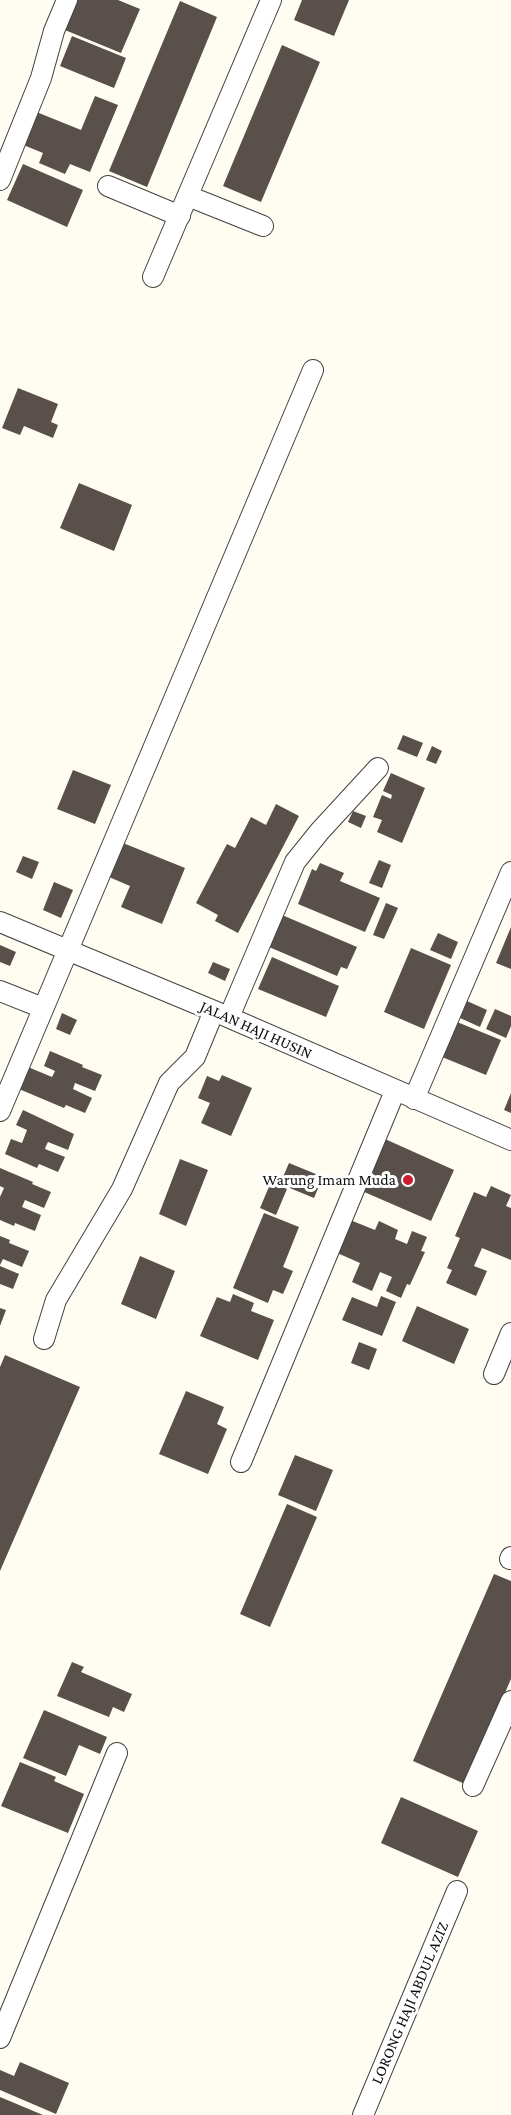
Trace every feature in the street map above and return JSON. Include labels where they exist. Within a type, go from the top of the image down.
[{"type":"street","points":[[0,180],[41,78],[54,31],[67,0]]},
{"type":"street","points":[[153,277],[271,0]]},
{"type":"street","points":[[108,186],[180,216]]},
{"type":"street","points":[[188,196],[263,226]]},
{"type":"street","points":[[0,1111],[313,370]]},
{"type":"street","points":[[44,1340],[56,1300],[122,1190],[169,1083],[195,1057],[221,1014],[295,862],[378,768]]},
{"type":"street","points":[[414,1099],[511,872]]},
{"type":"street","name":"JALAN HAJI HUSIN","points":[[0,922],[221,1014],[511,1140]]},
{"type":"street","points":[[0,991],[43,1008]]},
{"type":"street","points":[[241,1462],[395,1091]]},
{"type":"street","points":[[494,1374],[511,1333]]},
{"type":"street","points":[[473,1786],[511,1701]]},
{"type":"street","points":[[0,2038],[117,1754]]},
{"type":"street","name":"LORONG HAJI ABDUL AZIZ","points":[[363,2115],[457,1891]]},
{"type":"building","points":[[71,0],[118,0],[140,9],[121,53],[60,28]]},
{"type":"building","points":[[302,0],[349,0],[334,36],[294,20]]},
{"type":"building","points":[[180,1],[217,17],[147,187],[109,171]]},
{"type":"building","points":[[72,36],[126,58],[114,88],[60,66]]},
{"type":"building","points":[[282,45],[320,62],[261,202],[223,186]]},
{"type":"building","points":[[95,96],[118,105],[90,172],[70,164],[65,174],[39,163],[43,153],[21,144],[34,111],[81,130]]},
{"type":"building","points":[[23,164],[83,190],[67,227],[7,200]]},
{"type":"building","points":[[18,388],[58,404],[51,422],[58,425],[53,438],[24,426],[20,435],[2,428]]},
{"type":"building","points":[[79,483],[132,505],[114,551],[60,528]]},
{"type":"building","points":[[403,735],[423,743],[417,757],[397,749]]},
{"type":"building","points":[[432,746],[442,751],[436,764],[426,760]]},
{"type":"building","points":[[73,770],[111,785],[95,824],[57,809]]},
{"type":"building","points":[[391,773],[425,788],[402,843],[377,832],[382,820],[373,817],[382,795],[391,799],[392,795],[383,791]]},
{"type":"building","points":[[276,804],[299,816],[238,933],[215,921],[218,915],[196,903],[227,844],[235,848],[251,817],[266,825]]},
{"type":"building","points":[[353,811],[366,816],[361,828],[348,822]]},
{"type":"building","points":[[123,843],[185,868],[162,924],[121,907],[130,886],[109,877]]},
{"type":"building","points":[[23,856],[39,862],[32,879],[16,872]]},
{"type":"building","points":[[379,860],[391,865],[382,888],[369,883]]},
{"type":"building","points":[[320,863],[344,873],[340,881],[380,898],[365,932],[298,904],[312,869],[316,871]]},
{"type":"building","points":[[54,882],[73,890],[61,918],[43,910]]},
{"type":"building","points":[[386,903],[398,908],[384,939],[373,935]]},
{"type":"building","points":[[282,915],[357,947],[347,969],[341,967],[337,976],[269,947]]},
{"type":"building","points":[[511,927],[511,969],[496,963]]},
{"type":"building","points":[[438,933],[458,942],[451,959],[430,950]]},
{"type":"building","points":[[0,945],[16,952],[10,966],[0,962]]},
{"type":"building","points":[[411,948],[451,965],[424,1029],[384,1012]]},
{"type":"building","points":[[272,957],[339,986],[326,1017],[258,989]]},
{"type":"building","points":[[213,962],[230,969],[225,981],[208,973]]},
{"type":"building","points":[[467,1001],[487,1010],[480,1027],[460,1018]]},
{"type":"building","points":[[495,1009],[511,1016],[511,1026],[506,1038],[486,1029]]},
{"type":"building","points":[[62,1013],[77,1020],[70,1035],[56,1029]]},
{"type":"building","points":[[457,1022],[501,1040],[486,1075],[442,1057]]},
{"type":"building","points":[[50,1051],[102,1075],[95,1091],[75,1083],[73,1089],[92,1098],[85,1113],[66,1105],[64,1108],[19,1089],[28,1067],[52,1077],[55,1071],[44,1066]]},
{"type":"building","points":[[222,1075],[252,1088],[231,1136],[201,1123],[210,1103],[198,1098],[207,1076],[219,1081]]},
{"type":"building","points":[[511,1093],[511,1113],[504,1110]]},
{"type":"building","points":[[23,1110],[74,1134],[68,1150],[48,1142],[46,1146],[45,1149],[65,1157],[58,1172],[39,1164],[37,1168],[5,1154],[11,1139],[22,1143],[27,1130],[16,1125]]},
{"type":"building","name":"Warung Imam Muda","points":[[385,1139],[454,1170],[431,1221],[362,1191]]},
{"type":"building","points":[[180,1159],[208,1170],[186,1226],[159,1214]]},
{"type":"building","points":[[289,1163],[323,1177],[314,1198],[280,1184]]},
{"type":"building","points":[[0,1168],[51,1192],[44,1208],[25,1200],[22,1207],[41,1215],[35,1231],[0,1220],[0,1197],[4,1188],[0,1186]]},
{"type":"building","points":[[271,1182],[287,1189],[276,1215],[260,1208]]},
{"type":"building","points":[[491,1186],[511,1195],[506,1206],[511,1208],[511,1260],[482,1248],[474,1266],[487,1271],[476,1296],[446,1283],[452,1270],[447,1268],[460,1238],[455,1236],[474,1192],[486,1197]]},
{"type":"building","points":[[264,1213],[299,1227],[283,1267],[293,1271],[283,1294],[273,1290],[268,1303],[233,1288]]},
{"type":"building","points":[[350,1220],[375,1230],[379,1221],[398,1230],[395,1239],[407,1244],[412,1231],[427,1237],[421,1251],[425,1252],[410,1285],[407,1284],[401,1298],[386,1291],[392,1277],[380,1272],[372,1291],[352,1282],[360,1263],[335,1252]]},
{"type":"building","points":[[0,1236],[10,1240],[9,1243],[29,1251],[22,1267],[3,1259],[0,1265]]},
{"type":"building","points":[[140,1256],[175,1271],[156,1319],[121,1304]]},
{"type":"building","points":[[0,1266],[19,1274],[13,1289],[0,1284]]},
{"type":"building","points":[[233,1294],[254,1303],[251,1311],[274,1320],[258,1360],[200,1336],[217,1297],[230,1302]]},
{"type":"building","points":[[381,1296],[396,1302],[382,1336],[342,1320],[352,1297],[377,1307]]},
{"type":"building","points":[[417,1306],[469,1329],[454,1364],[402,1341]]},
{"type":"building","points":[[0,1308],[6,1310],[0,1326]]},
{"type":"building","points":[[359,1342],[377,1349],[369,1370],[351,1363]]},
{"type":"building","points":[[5,1355],[80,1387],[0,1571],[0,1367]]},
{"type":"building","points":[[186,1391],[224,1407],[217,1424],[227,1429],[208,1474],[159,1454]]},
{"type":"building","points":[[295,1455],[333,1470],[316,1511],[278,1495]]},
{"type":"building","points":[[287,1504],[317,1517],[270,1627],[240,1614]]},
{"type":"building","points":[[494,1574],[511,1581],[511,1679],[465,1784],[413,1761]]},
{"type":"building","points":[[72,1662],[84,1667],[81,1672],[132,1694],[124,1712],[113,1707],[109,1717],[57,1696]]},
{"type":"building","points":[[44,1710],[107,1737],[100,1754],[79,1745],[66,1776],[23,1758]]},
{"type":"building","points":[[20,1762],[56,1777],[54,1781],[84,1794],[68,1833],[1,1806]]},
{"type":"building","points":[[401,1797],[478,1831],[458,1877],[381,1843]]},
{"type":"building","points":[[20,2062],[69,2083],[56,2114],[0,2090],[0,2070],[14,2076]]},
{"type":"building","points":[[0,2097],[43,2115],[0,2115]]},
{"type":"place","name":"Warung Imam Muda","points":[[408,1180]]}]
